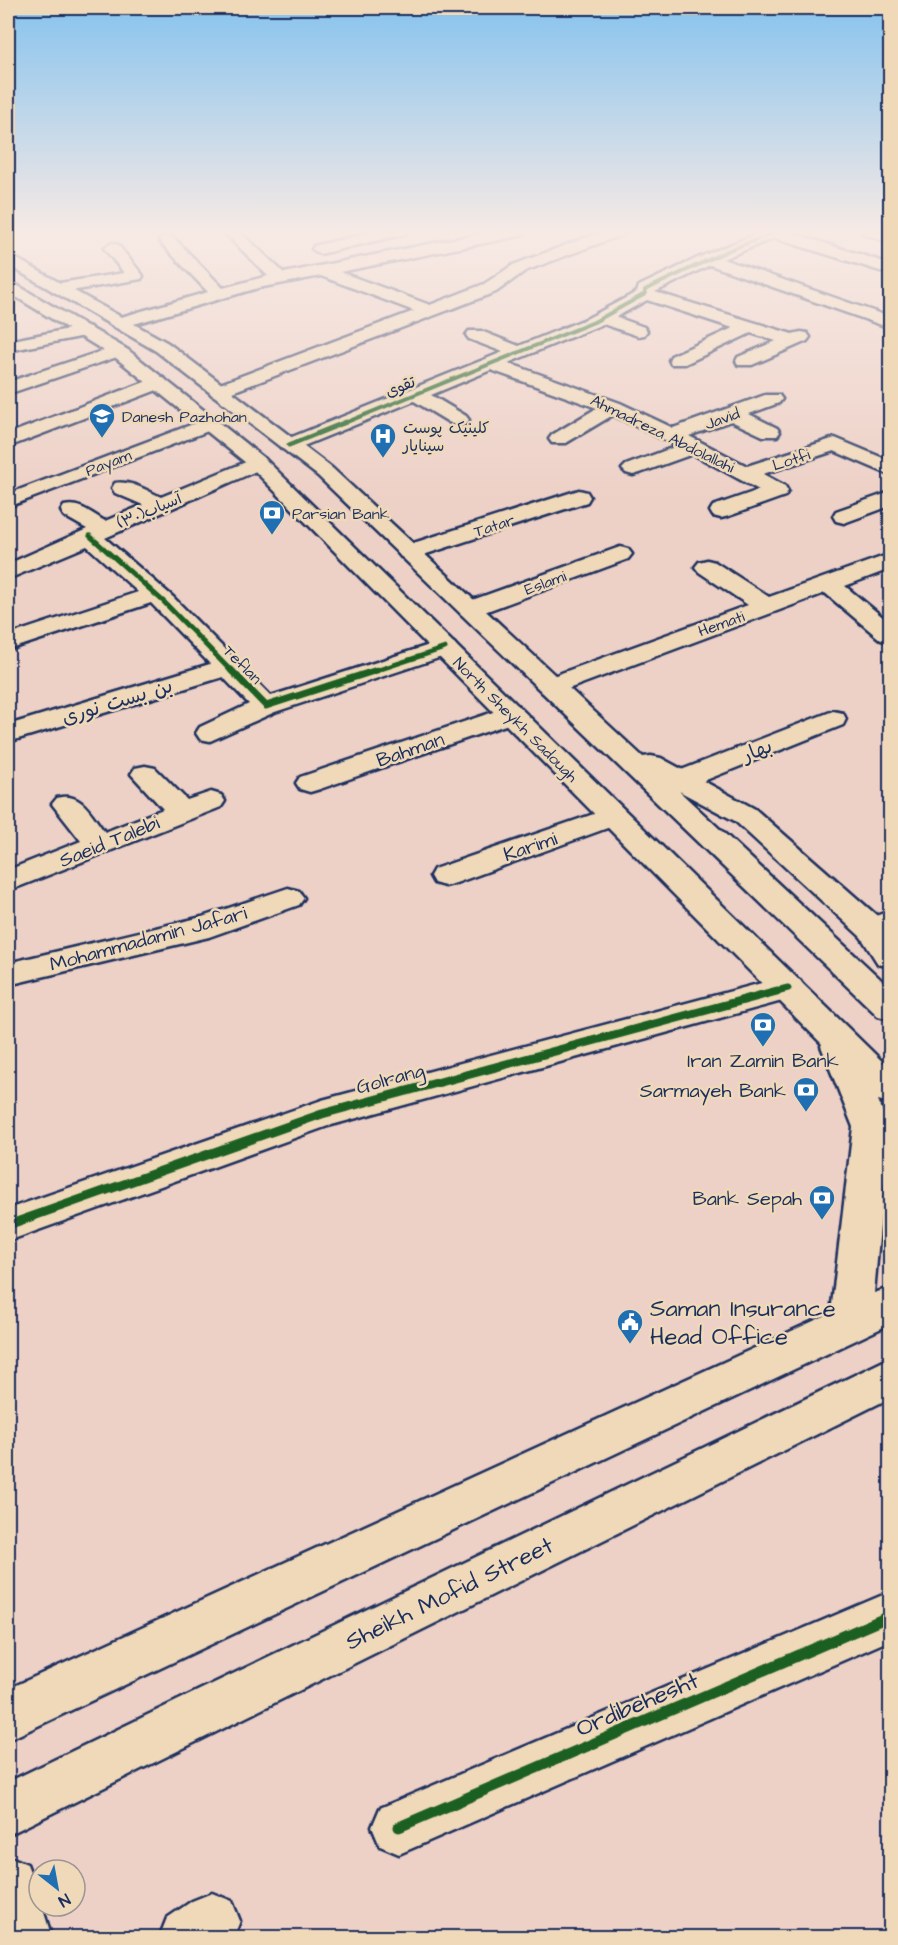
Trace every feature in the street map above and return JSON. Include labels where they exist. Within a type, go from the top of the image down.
[{"type":"street","name":"North Sheykh Sadough","points":[[78,322],[84,331],[117,351],[258,464],[891,1090]]},
{"type":"street","name":"North Sheykh Sadough","points":[[117,322],[162,347],[325,472],[891,1007]]},
{"type":"street","points":[[120,323],[124,322]]},
{"type":"street","points":[[219,391],[402,322]]},
{"type":"street","name":"تقوی","points":[[289,445],[592,322]]},
{"type":"street","points":[[616,322],[638,331]]},
{"type":"street","points":[[733,322],[791,340]]},
{"type":"street","points":[[678,360],[749,327]]},
{"type":"street","points":[[8,346],[84,331]]},
{"type":"street","points":[[745,361],[811,333]]},
{"type":"street","points":[[476,335],[519,352]]},
{"type":"street","points":[[8,388],[117,351]]},
{"type":"street","name":"Ahmadreza Abdolallahi","points":[[491,364],[531,375],[613,406],[777,491],[721,511]]},
{"type":"street","points":[[8,441],[158,383]]},
{"type":"street","points":[[416,394],[459,420]]},
{"type":"street","name":"Javid","points":[[671,436],[772,399]]},
{"type":"street","points":[[559,439],[613,406]]},
{"type":"street","points":[[697,410],[725,416],[770,432]]},
{"type":"street","name":"Payam","points":[[8,501],[209,424]]},
{"type":"street","name":"Lotfi","points":[[746,473],[835,444],[889,466]]},
{"type":"street","points":[[633,469],[694,447]]},
{"type":"street","name":"آسیاب(۳۰)","points":[[14,563],[97,533],[258,464]]},
{"type":"street","points":[[123,488],[161,505]]},
{"type":"street","name":"Tatar","points":[[409,552],[579,497]]},
{"type":"street","points":[[844,516],[891,500]]},
{"type":"street","name":"Teflan","points":[[72,511],[97,533],[266,706],[448,651],[481,654],[495,647],[501,639]]},
{"type":"street","name":"Eslami","points":[[470,609],[620,554]]},
{"type":"street","name":"Hemati","points":[[551,686],[891,561]]},
{"type":"street","points":[[707,567],[765,606]]},
{"type":"street","points":[[829,584],[891,635]]},
{"type":"street","points":[[8,643],[155,594]]},
{"type":"street","name":"بن بست نوری","points":[[8,734],[227,667]]},
{"type":"street","points":[[210,733],[266,706]]},
{"type":"street","name":"Bahman","points":[[310,783],[511,714]]},
{"type":"street","name":"بهار","points":[[681,780],[832,719]]},
{"type":"street","points":[[611,742],[746,815],[881,926],[891,956]]},
{"type":"street","points":[[145,774],[182,812]]},
{"type":"street","name":"Saeid Talebi","points":[[8,881],[211,801]]},
{"type":"street","points":[[67,804],[100,844]]},
{"type":"street","name":"Karimi","points":[[445,876],[614,816]]},
{"type":"street","name":"Mohammadamin Jafari","points":[[8,974],[208,926],[288,898]]},
{"type":"street","name":"Golrang","points":[[8,1225],[322,1114],[788,988]]},
{"type":"street","points":[[833,1033],[871,1127],[850,1324]]},
{"type":"street","points":[[8,1715],[891,1305]]},
{"type":"street","name":"Sheikh Mofid Street","points":[[8,1809],[891,1377]]},
{"type":"street","name":"Ordibehesht","points":[[399,1827],[891,1616]]},
{"type":"street","points":[[8,1883],[24,1938]]},
{"type":"cycle path","points":[[289,445],[594,322]]},
{"type":"cycle path","points":[[90,536],[164,602],[266,706],[445,648]]},
{"type":"cycle path","points":[[8,1225],[322,1114],[788,988]]},
{"type":"cycle path","points":[[399,1827],[890,1616]]},
{"type":"place","name":"Danesh Pazhohan","points":[[102,439]]},
{"type":"place","name":"کلینیک پوست سینایار","points":[[383,459]]},
{"type":"place","name":"Parsian Bank","points":[[272,536]]},
{"type":"place","name":"Iran Zamin Bank","points":[[763,1048]]},
{"type":"place","name":"Sarmayeh Bank","points":[[806,1113]]},
{"type":"place","name":"Bank Sepah","points":[[822,1221]]},
{"type":"place","name":"Saman Insurance Head Office","points":[[630,1345]]}]
